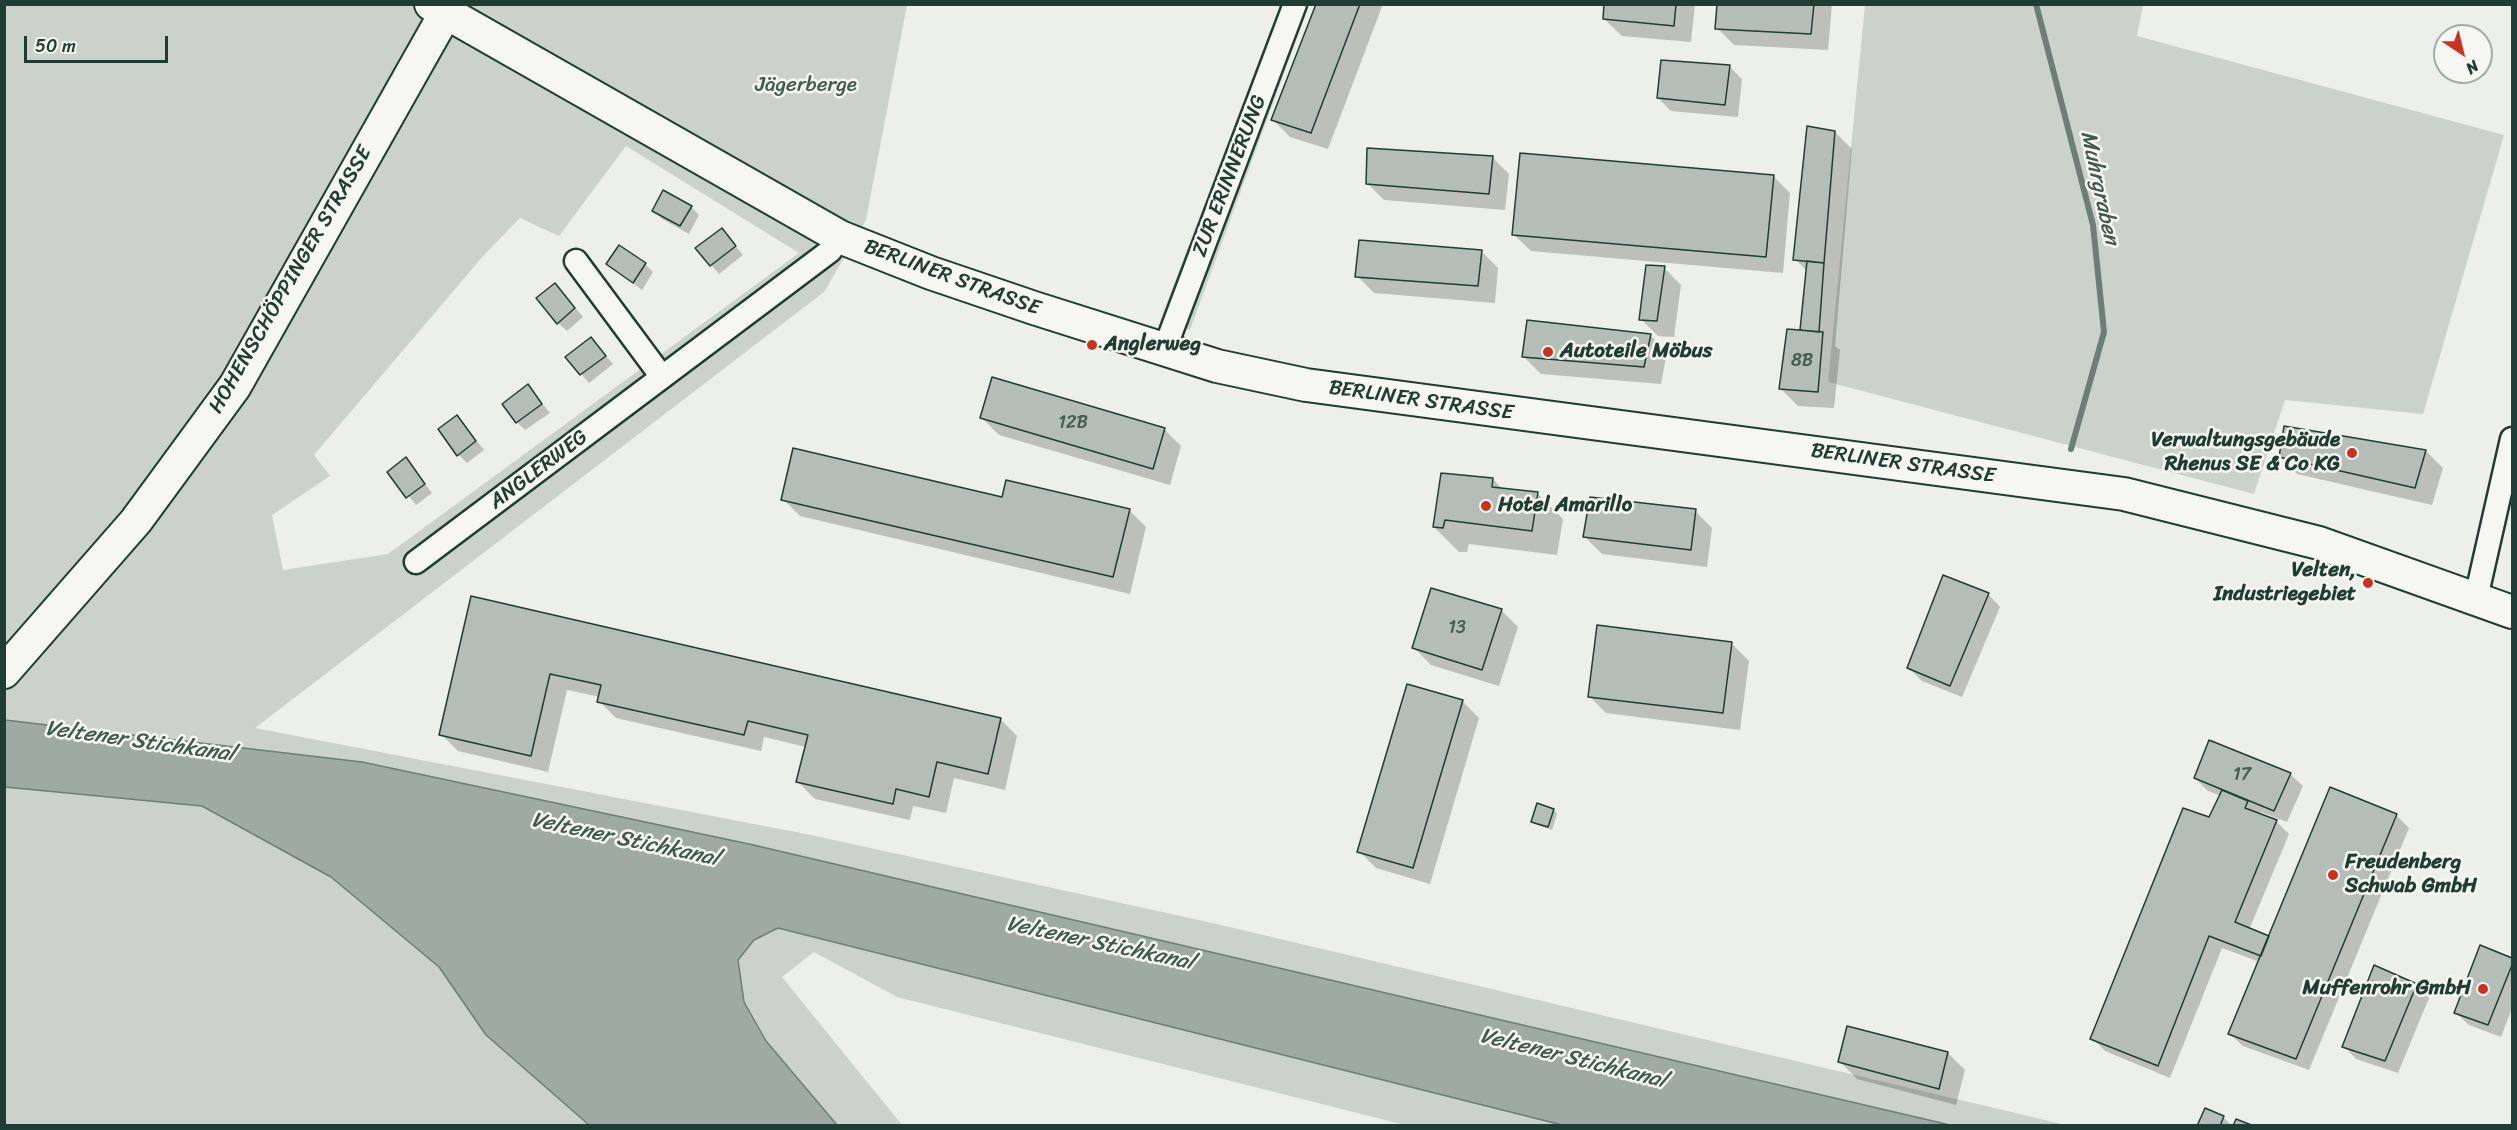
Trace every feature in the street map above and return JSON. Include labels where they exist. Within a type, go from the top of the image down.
[{"type":"main road","name":"BERLINER STRASSE","points":[[438,9],[840,237],[931,273],[1217,366],[1306,385],[2124,494],[2319,543],[2512,612]]},
{"type":"main road","name":"HOHENSCHÖPPINGER STRASSE","points":[[7,670],[136,521],[235,386],[438,9]]},
{"type":"street","name":"ZUR ERINNERUNG","points":[[1165,348],[1295,4]]},
{"type":"street","name":"ANGLERWEG","points":[[416,562],[830,251],[840,237]]},
{"type":"street","points":[[576,261],[662,377]]},
{"type":"street","points":[[2476,598],[2512,439]]},
{"type":"green space","name":"Jägerberge","points":[[5,5],[907,5],[866,220],[824,292],[255,728],[811,835],[1217,924],[2066,1125],[1950,1125],[749,844],[362,762],[5,720]],"holes":[[[626,146],[799,253],[388,554],[283,570],[272,515],[330,476],[314,455],[484,255],[520,218],[559,236]]]},
{"type":"green space","points":[[1280,5],[1309,5],[1190,330],[1160,321]]},
{"type":"green space","points":[[1865,5],[2143,5],[2137,36],[2504,135],[2423,414],[2285,400],[2254,494],[1828,382]]},
{"type":"green space","points":[[4,787],[202,806],[331,877],[439,967],[486,1035],[589,1125],[5,1125]]},
{"type":"green space","points":[[777,928],[1562,1125],[1405,1125],[897,997],[814,952],[782,977],[902,1125],[837,1125],[766,1041],[744,1002],[738,960],[754,940]]},
{"type":"water","name":"Veltener Stichkanal","points":[[5,720],[362,762],[749,844],[1950,1125],[1562,1125],[778,928],[754,940],[738,960],[744,1002],[766,1041],[837,1125],[589,1125],[486,1035],[439,967],[331,877],[202,806],[5,787]]},
{"type":"building","points":[[1316,4],[1360,4],[1311,133],[1271,120]]},
{"type":"building","points":[[1604,4],[1676,4],[1674,26],[1603,19]]},
{"type":"building","points":[[1717,4],[1814,4],[1811,34],[1715,29]]},
{"type":"building","points":[[1661,60],[1730,65],[1725,105],[1657,98]]},
{"type":"building","points":[[1807,126],[1835,131],[1824,263],[1793,260]]},
{"type":"building","points":[[1367,148],[1493,156],[1489,194],[1366,184]]},
{"type":"building","points":[[1520,153],[1774,175],[1766,257],[1512,235]]},
{"type":"building","points":[[663,190],[692,206],[680,226],[652,211]]},
{"type":"building","points":[[722,228],[736,246],[710,266],[695,248]]},
{"type":"building","points":[[1359,240],[1482,250],[1478,286],[1355,277]]},
{"type":"building","points":[[619,245],[646,263],[633,283],[606,264]]},
{"type":"building","points":[[1807,261],[1824,263],[1819,332],[1800,330]]},
{"type":"building","points":[[1646,265],[1665,266],[1657,321],[1639,320]]},
{"type":"building","points":[[555,283],[575,308],[557,324],[536,298]]},
{"type":"building","points":[[1527,320],[1651,334],[1644,367],[1522,357]]},
{"type":"building","points":[[1787,329],[1823,332],[1818,392],[1779,389]]},
{"type":"building","points":[[591,337],[606,356],[580,375],[565,357]]},
{"type":"building","points":[[992,377],[1165,428],[1153,469],[980,418]]},
{"type":"building","points":[[528,384],[542,404],[516,423],[502,404]]},
{"type":"building","points":[[457,415],[476,441],[457,456],[438,429]]},
{"type":"building","name":"Verwaltungsgebäude Rhenus SE & Co KG","points":[[2284,426],[2426,450],[2415,488],[2279,457]]},
{"type":"building","points":[[793,448],[1002,497],[1006,480],[1130,509],[1113,577],[781,500]]},
{"type":"building","points":[[406,457],[425,484],[406,498],[387,472]]},
{"type":"building","name":"Hotel Amarillo","points":[[1441,473],[1493,478],[1492,487],[1538,492],[1532,531],[1445,520],[1443,528],[1433,527]]},
{"type":"building","points":[[1590,497],[1696,509],[1691,550],[1583,537]]},
{"type":"building","points":[[1943,575],[1989,593],[1950,686],[1907,668]]},
{"type":"building","points":[[1431,588],[1502,609],[1482,670],[1412,648]]},
{"type":"building","points":[[471,596],[1001,718],[988,774],[937,762],[929,797],[896,789],[893,804],[796,782],[808,735],[748,721],[744,735],[597,702],[601,685],[550,674],[531,756],[439,735]]},
{"type":"building","points":[[1597,625],[1732,642],[1723,713],[1588,697]]},
{"type":"building","points":[[1407,684],[1463,700],[1413,868],[1357,852]]},
{"type":"building","points":[[2209,740],[2291,773],[2274,811],[2194,778]]},
{"type":"building","name":"Freudenberg Schwab GmbH","points":[[2330,787],[2397,814],[2296,1059],[2228,1034]]},
{"type":"building","points":[[2222,790],[2248,801],[2245,808],[2277,820],[2235,922],[2269,936],[2261,956],[2209,936],[2158,1066],[2090,1039],[2183,808],[2209,817]]},
{"type":"building","points":[[1537,803],[1554,809],[1548,827],[1531,822]]},
{"type":"building","name":"Muffenrohr GmbH","points":[[2480,945],[2512,958],[2512,965],[2488,1025],[2454,1013]]},
{"type":"building","points":[[2374,965],[2417,984],[2385,1061],[2342,1047]]},
{"type":"building","points":[[1847,1026],[1948,1052],[1939,1089],[1838,1062]]},
{"type":"building","points":[[2205,1108],[2224,1116],[2220,1126],[2197,1126]]},
{"type":"building","points":[[2236,1119],[2254,1126],[2233,1126]]},
{"type":"waterway","name":"Muhrgraben","points":[[2036,4],[2093,225],[2104,332],[2071,449]]},
{"type":"place","name":"Anglerweg","points":[[1092,345]]},
{"type":"place","name":"Autoteile Möbus","points":[[1548,352]]},
{"type":"place","name":"Verwaltungsgebäude Rhenus SE & Co KG","points":[[2352,453]]},
{"type":"place","name":"Hotel Amarillo","points":[[1486,506]]},
{"type":"place","name":"Velten, Industriegebiet","points":[[2368,583]]},
{"type":"place","name":"Freudenberg Schwab GmbH","points":[[2333,875]]},
{"type":"place","name":"Muffenrohr GmbH","points":[[2483,989]]}]
